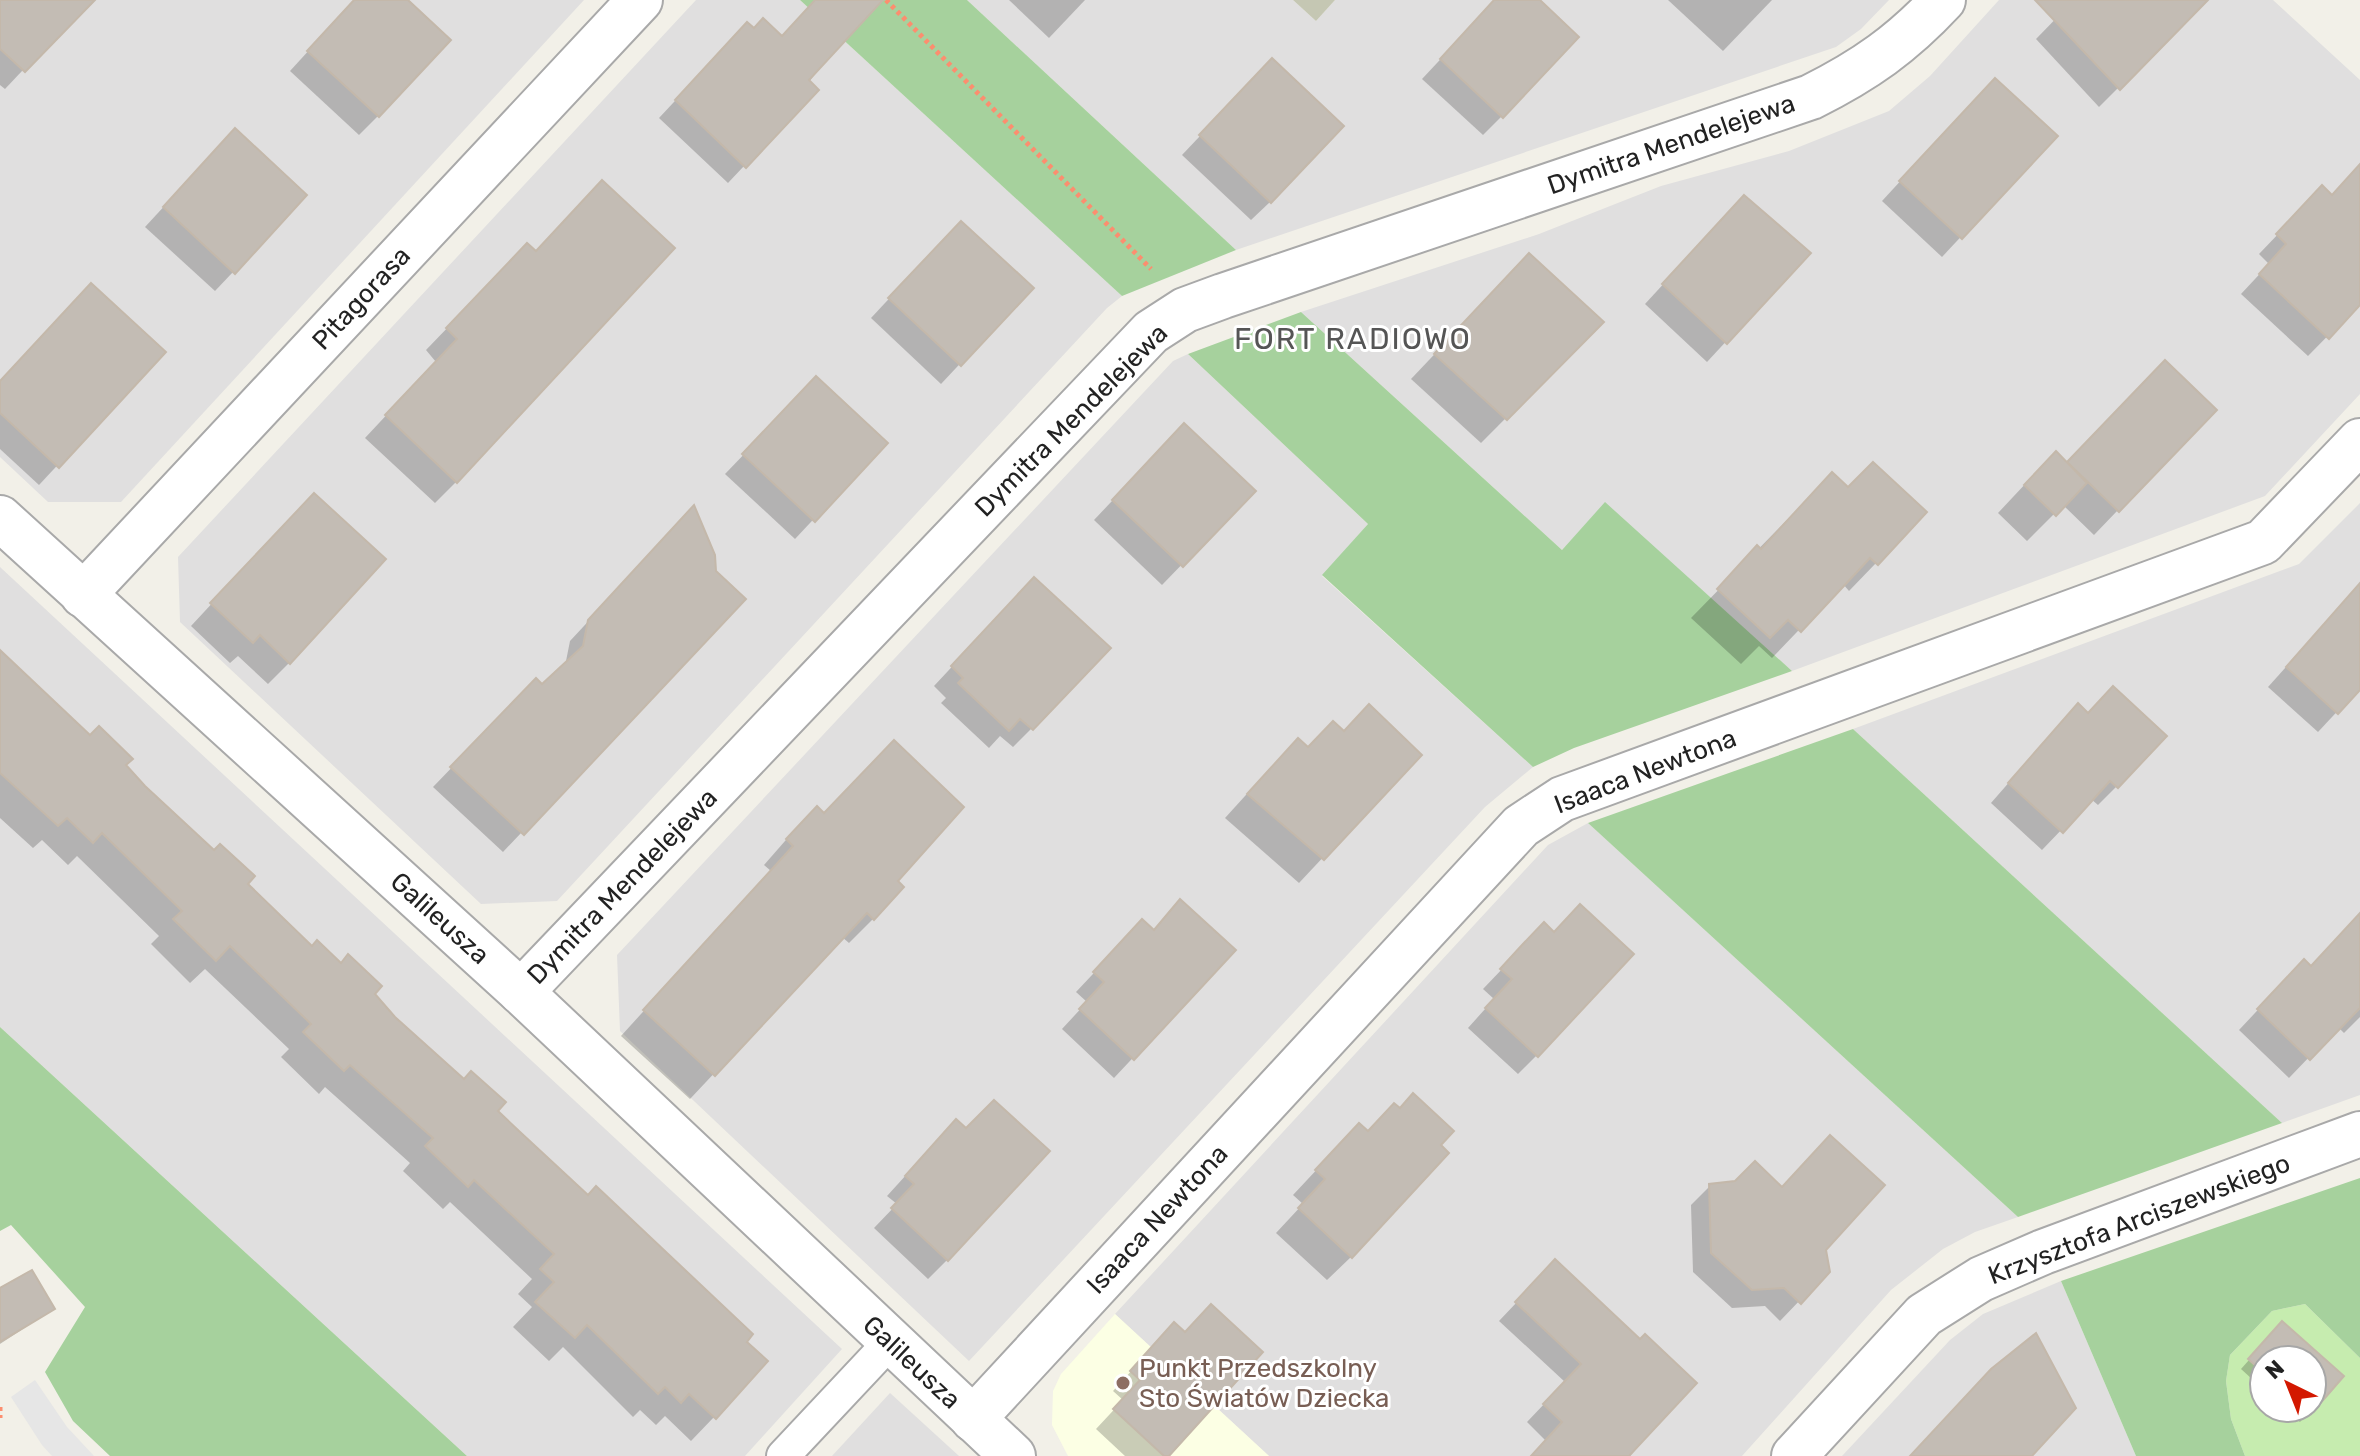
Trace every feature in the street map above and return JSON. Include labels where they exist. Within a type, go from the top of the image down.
[{"type":"street","name":"Pitagorasa","points":[[83,595],[640,0]]},
{"type":"street","name":"Dymitra Mendelejewa","points":[[521,992],[1151,332],[1185,310],[1223,296],[1811,97],[1863,71],[1912,32],[1943,0]]},
{"type":"street","name":"Isaaca Newtona","points":[[973,1419],[1521,826],[1562,799],[2263,542],[2360,441]]},
{"type":"street","name":"Galileusza","points":[[0,518],[521,992],[1013,1456]]},
{"type":"street","name":"Krzysztofa Arciszewskiego","points":[[1794,1456],[1924,1315],[1981,1279],[2043,1252],[2360,1134]]},
{"type":"lane","points":[[783,1456],[891,1341]]},
{"type":"path","points":[[886,0],[1161,278]]},
{"type":"path","points":[[0,1407],[0,1418]]},
{"type":"shaded area","points":[[0,0],[584,0],[121,502],[48,502],[0,457]]},
{"type":"shaded area","points":[[696,0],[800,0],[1122,296],[1107,308],[557,901],[481,904],[180,622],[178,557]]},
{"type":"shaded area","points":[[967,0],[1293,0],[1316,21],[1335,0],[1889,0],[1861,29],[1836,47],[1236,250]]},
{"type":"shaded area","points":[[1293,0],[1335,0],[1316,21]]},
{"type":"shaded area","points":[[1999,0],[2273,0],[2360,80],[2360,394],[2265,496],[1792,671],[1605,503],[1562,550],[1301,312],[1539,234],[1661,186],[1789,151],[1889,111],[1930,76]]},
{"type":"shaded area","points":[[1188,354],[1368,524],[1322,576],[1533,767],[1485,807],[969,1361],[620,1031],[617,955],[1173,361]]},
{"type":"shaded area","points":[[2360,503],[2360,1095],[2282,1123],[1853,729],[2299,564]]},
{"type":"shaded area","points":[[0,567],[842,1349],[745,1456],[467,1456],[0,1027]]},
{"type":"shaded area","points":[[1588,823],[2018,1217],[1975,1232],[1943,1249],[1891,1290],[1742,1456],[1269,1456],[1115,1314],[1548,845]]},
{"type":"shaded area","points":[[2061,1281],[2136,1456],[1842,1456],[1950,1340],[1983,1314]]},
{"type":"shaded area","name":"Punkt Przedszkolny Sto Światów Dziecka","points":[[1115,1314],[1269,1456],[1068,1456],[1052,1425],[1053,1391],[1061,1374]]},
{"type":"shaded area","points":[[35,1380],[67,1427],[94,1456],[52,1456],[42,1445],[11,1397]]},
{"type":"shaded area","points":[[890,1393],[959,1456],[832,1456]]},
{"type":"green space","points":[[800,0],[967,0],[1236,250],[1122,296]]},
{"type":"green space","points":[[1301,312],[1562,550],[1605,502],[1792,671],[1574,748],[1533,767],[1322,575],[1368,524],[1188,354]]},
{"type":"green space","points":[[1853,729],[2282,1123],[2018,1217],[1588,823]]},
{"type":"green space","points":[[0,1027],[467,1456],[110,1456],[73,1421],[45,1372],[85,1307],[11,1225],[0,1231]]},
{"type":"green space","points":[[2360,1178],[2360,1358],[2305,1304],[2272,1311],[2230,1355],[2226,1381],[2231,1419],[2245,1456],[2136,1456],[2061,1281]]},
{"type":"green space","points":[[2305,1304],[2360,1358],[2360,1456],[2245,1456],[2231,1419],[2226,1381],[2230,1355],[2272,1311]]},
{"type":"building","points":[[0,0],[95,0],[25,72],[0,49]]},
{"type":"building","points":[[354,0],[408,0],[451,40],[379,117],[307,51]]},
{"type":"building","points":[[815,0],[883,0],[809,80],[819,90],[746,168],[675,100],[747,22],[754,28],[763,18],[782,36]]},
{"type":"building","points":[[1494,0],[1540,0],[1579,37],[1503,118],[1440,59]]},
{"type":"building","points":[[2035,0],[2208,0],[2120,90]]},
{"type":"building","points":[[1272,58],[1344,126],[1271,203],[1199,135]]},
{"type":"building","points":[[1995,78],[2058,136],[1962,239],[1899,181]]},
{"type":"building","points":[[235,128],[307,195],[235,274],[163,207]]},
{"type":"building","points":[[2360,164],[2360,305],[2329,339],[2259,274],[2286,244],[2276,234],[2322,185],[2332,195]]},
{"type":"building","points":[[602,180],[675,248],[457,483],[385,415],[457,339],[446,328],[527,243],[536,251]]},
{"type":"building","points":[[1744,195],[1811,253],[1727,344],[1662,284]]},
{"type":"building","points":[[961,221],[1034,288],[961,366],[888,298]]},
{"type":"building","points":[[1529,253],[1604,322],[1507,420],[1434,354]]},
{"type":"building","points":[[91,283],[166,352],[59,468],[0,413],[0,381]]},
{"type":"building","points":[[2165,360],[2217,410],[2119,512],[2067,462]]},
{"type":"building","points":[[816,376],[888,443],[815,522],[742,454]]},
{"type":"building","points":[[1184,423],[1256,491],[1183,567],[1112,500]]},
{"type":"building","points":[[2056,451],[2087,483],[2056,516],[2024,485]]},
{"type":"building","points":[[1873,462],[1927,512],[1878,565],[1870,558],[1801,632],[1788,620],[1770,638],[1717,589],[1757,545],[1761,549],[1832,472],[1848,487]]},
{"type":"building","points":[[314,493],[386,559],[290,664],[260,635],[253,643],[210,603]]},
{"type":"building","points":[[694,505],[715,555],[716,571],[746,599],[524,835],[450,767],[536,678],[542,684],[583,646],[588,620]]},
{"type":"building","points":[[1034,577],[1111,648],[1033,730],[1020,719],[1009,731],[958,683],[963,678],[951,666]]},
{"type":"building","points":[[2360,583],[2360,690],[2338,714],[2286,667]]},
{"type":"building","points":[[0,650],[90,735],[99,726],[133,759],[126,765],[145,786],[214,850],[220,844],[255,876],[248,884],[312,946],[317,940],[341,963],[348,954],[382,986],[375,994],[395,1017],[464,1079],[471,1071],[506,1102],[498,1111],[519,1131],[588,1195],[596,1186],[753,1334],[747,1342],[768,1361],[716,1419],[689,1394],[681,1403],[665,1387],[658,1394],[587,1325],[575,1338],[535,1302],[554,1282],[540,1269],[554,1254],[474,1180],[468,1187],[425,1146],[433,1138],[350,1065],[344,1071],[303,1032],[311,1024],[230,946],[216,961],[173,919],[182,911],[102,833],[93,843],[67,818],[58,826],[0,773]]},
{"type":"building","points":[[2113,686],[2167,736],[2118,788],[2110,781],[2063,833],[2008,783],[2078,703],[2088,713]]},
{"type":"building","points":[[1369,704],[1422,755],[1324,860],[1247,794],[1298,738],[1308,747],[1333,721],[1344,731]]},
{"type":"building","points":[[894,740],[964,807],[898,881],[904,887],[874,920],[867,913],[715,1076],[643,1010],[793,846],[786,839],[817,806],[824,813]]},
{"type":"building","points":[[1180,899],[1236,950],[1134,1060],[1079,1009],[1104,982],[1093,972],[1142,919],[1154,930]]},
{"type":"building","points":[[1580,904],[1634,954],[1538,1057],[1485,1008],[1512,979],[1500,969],[1544,922],[1554,932]]},
{"type":"building","points":[[2360,913],[2360,1008],[2310,1060],[2257,1009],[2304,959],[2311,966]]},
{"type":"building","points":[[1413,1093],[1454,1131],[1441,1145],[1449,1153],[1352,1258],[1298,1208],[1325,1179],[1315,1170],[1359,1123],[1368,1131],[1394,1103],[1400,1108]]},
{"type":"building","points":[[994,1100],[1050,1151],[948,1261],[891,1208],[914,1184],[905,1176],[956,1119],[966,1128]]},
{"type":"building","points":[[1830,1135],[1885,1185],[1826,1250],[1830,1272],[1801,1304],[1784,1288],[1752,1290],[1711,1253],[1709,1184],[1735,1181],[1755,1161],[1782,1187]]},
{"type":"building","points":[[1555,1259],[1640,1339],[1645,1334],[1697,1383],[1629,1456],[1531,1456],[1562,1422],[1543,1404],[1581,1364],[1515,1302]]},
{"type":"building","points":[[32,1270],[55,1309],[0,1342],[0,1288]]},
{"type":"building","points":[[1211,1304],[1263,1352],[1169,1456],[1164,1456],[1113,1409],[1140,1380],[1130,1371],[1174,1322],[1185,1332]]},
{"type":"building","points":[[2282,1321],[2308,1344],[2261,1344]]},
{"type":"building","points":[[2036,1333],[2076,1408],[2032,1456],[1910,1456],[1991,1369]]},
{"type":"building","points":[[2328,1362],[2344,1376],[2328,1394]]},
{"type":"place","name":"Punkt Przedszkolny Sto Światów Dziecka","points":[[1123,1383]]},
{"type":"district","name":"FORT RADIOWO","points":[[1353,339]]}]
